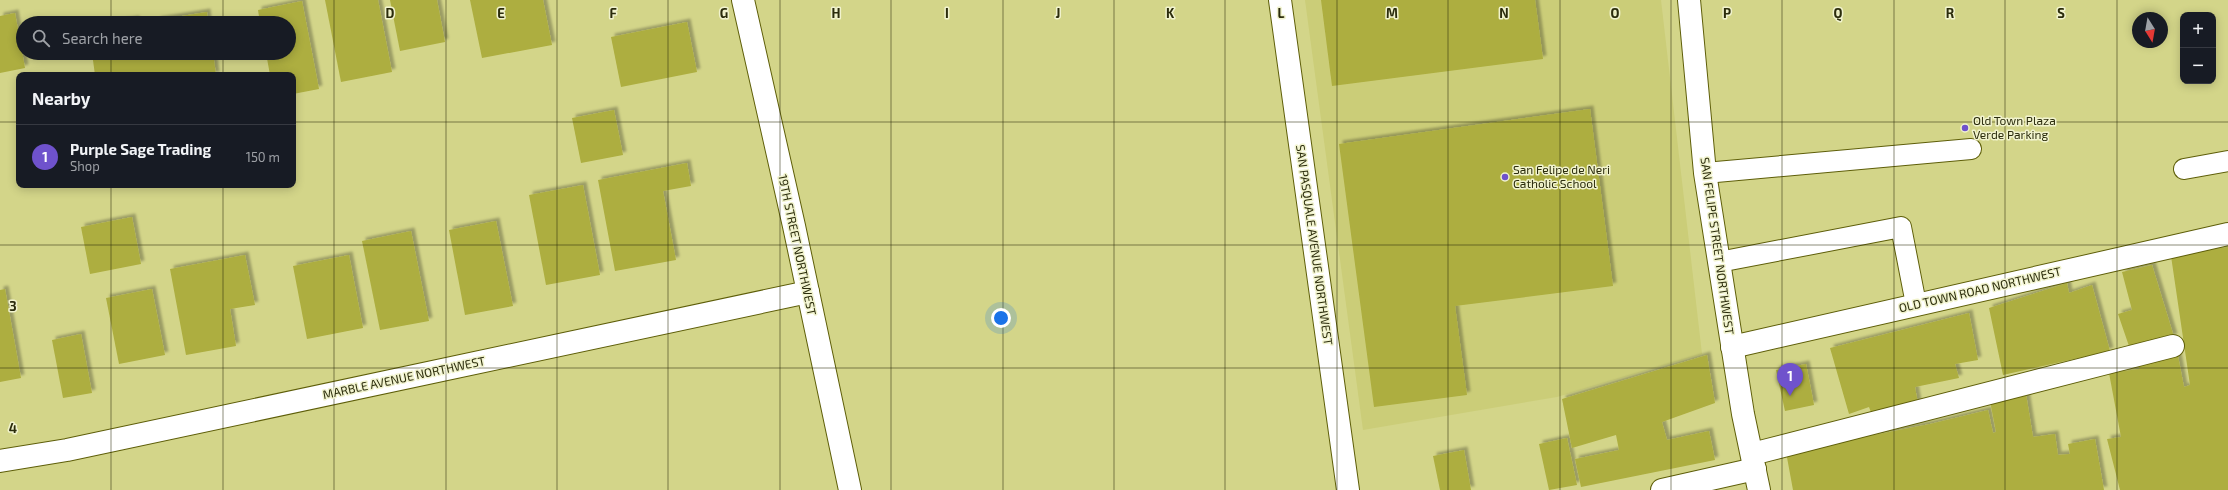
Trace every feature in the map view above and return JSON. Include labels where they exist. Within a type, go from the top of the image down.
[{"type":"street","name":"19TH STREET NORTHWEST","points":[[743,0],[808,292],[850,490]]},
{"type":"street","name":"SAN PASQUALE AVENUE NORTHWEST","points":[[1280,0],[1348,490]]},
{"type":"street","name":"SAN FELIPE STREET NORTHWEST","points":[[1689,0],[1705,174],[1732,347],[1759,490]]},
{"type":"street","name":"OLD TOWN ROAD NORTHWEST","points":[[1732,347],[2228,234]]},
{"type":"street","name":"MARBLE AVENUE NORTHWEST","points":[[0,461],[75,448],[808,292]]},
{"type":"street","points":[[1662,490],[1754,462],[2173,346]]},
{"type":"lane","points":[[1705,174],[1971,150]]},
{"type":"lane","points":[[2184,169],[2228,161]]},
{"type":"lane","points":[[1719,262],[1901,227],[1916,304]]},
{"type":"shaded area","name":"San Felipe de Neri Catholic School","points":[[1305,0],[1661,0],[1702,354],[1557,397],[1363,430]]},
{"type":"building","points":[[325,0],[378,0],[392,72],[341,82]]},
{"type":"building","points":[[390,0],[437,0],[445,42],[400,51]]},
{"type":"building","points":[[470,0],[543,0],[552,45],[482,58]]},
{"type":"building","points":[[1321,0],[1535,0],[1543,59],[1332,86]]},
{"type":"building","points":[[302,1],[319,89],[296,93],[296,72],[269,72],[267,60],[296,60],[296,16],[259,16],[258,10]]},
{"type":"building","points":[[207,12],[207,16],[182,16]]},
{"type":"building","points":[[15,13],[16,60],[24,60],[25,68],[0,73],[0,16]]},
{"type":"building","points":[[687,22],[697,72],[621,87],[611,37]]},
{"type":"building","points":[[93,60],[214,60],[216,72],[95,72]]},
{"type":"building","points":[[1590,109],[1613,286],[1455,306],[1467,395],[1374,407],[1339,144]]},
{"type":"building","points":[[614,110],[623,155],[581,163],[572,118]]},
{"type":"building","points":[[687,163],[691,186],[663,191],[676,260],[615,271],[598,180]]},
{"type":"building","points":[[583,185],[600,275],[546,285],[529,195]]},
{"type":"building","points":[[132,217],[141,264],[90,274],[81,227]]},
{"type":"building","points":[[496,221],[513,306],[465,315],[449,230]]},
{"type":"building","points":[[411,231],[429,321],[380,330],[362,241]]},
{"type":"building","points":[[2228,247],[2228,490],[2120,490],[2107,439],[2121,437],[2109,373],[2139,369],[2139,360],[2177,351],[2184,387],[2190,385],[2171,256]]},
{"type":"building","points":[[245,255],[255,305],[230,309],[236,346],[186,355],[170,269]]},
{"type":"building","points":[[349,255],[363,328],[307,339],[293,266]]},
{"type":"building","points":[[2152,265],[2174,337],[2130,349],[2118,314],[2132,310],[2122,272]]},
{"type":"building","points":[[2067,283],[2069,293],[2092,285],[2110,351],[2003,375],[1989,308]]},
{"type":"building","points":[[5,289],[21,378],[0,382],[0,290]]},
{"type":"building","points":[[152,289],[165,355],[119,364],[106,298]]},
{"type":"building","points":[[1969,313],[1978,360],[1955,364],[1959,378],[1915,387],[1918,404],[1872,415],[1869,407],[1849,414],[1830,348]]},
{"type":"building","points":[[81,334],[92,393],[63,398],[52,340]]},
{"type":"building","points":[[1707,355],[1715,403],[1662,422],[1667,440],[1709,431],[1715,460],[1581,487],[1575,459],[1619,450],[1616,435],[1572,448],[1562,399]]},
{"type":"building","points":[[1806,364],[1814,405],[1785,411],[1776,370]]},
{"type":"building","points":[[2026,394],[2033,437],[2055,434],[2058,455],[2070,454],[2068,444],[2095,439],[2104,490],[1793,490],[1786,452],[1930,424],[1988,410],[1993,433],[1996,432],[1990,401]]},
{"type":"building","points":[[1567,438],[1577,485],[1549,490],[1539,444]]},
{"type":"building","points":[[1464,450],[1471,490],[1440,490],[1433,456]]},
{"type":"place","name":"Old Town Plaza Verde Parking","points":[[1965,128]]},
{"type":"place","name":"San Felipe de Neri Catholic School","points":[[1505,177]]},
{"type":"place","name":"Purple Sage Trading","points":[[1790,396]]}]
